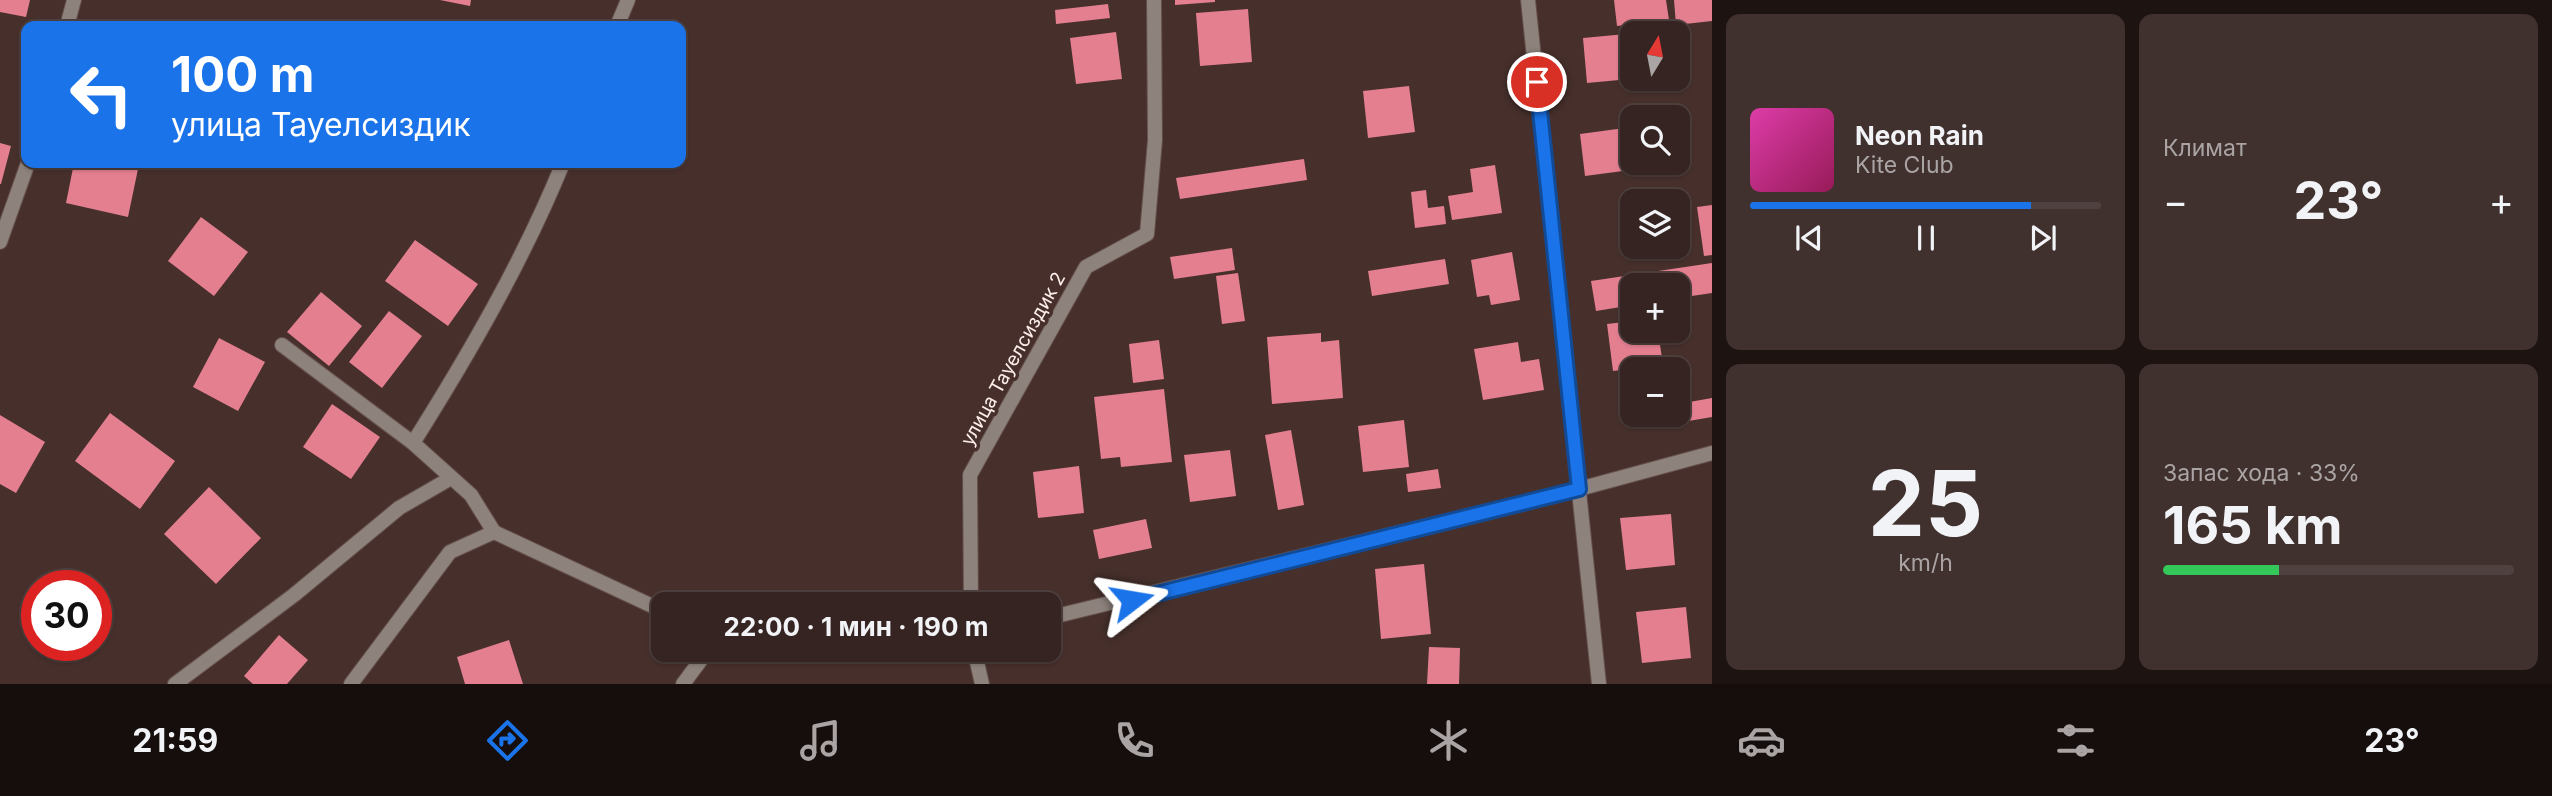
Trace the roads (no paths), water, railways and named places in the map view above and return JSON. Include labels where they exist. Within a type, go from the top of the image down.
[{"type":"street","points":[[68,21],[74,0]]},
{"type":"street","points":[[619,21],[628,0]]},
{"type":"street","name":"улица Тауелсиздик 2","points":[[971,592],[970,475],[1086,267],[1147,234],[1155,140],[1154,0]]},
{"type":"street","points":[[1528,0],[1600,684]]},
{"type":"street","points":[[0,242],[26,168]]},
{"type":"street","points":[[413,443],[463,365],[544,209],[560,168]]},
{"type":"street","points":[[282,345],[413,443],[471,495],[494,532],[651,605]]},
{"type":"street","points":[[1061,615],[1579,489],[1712,453]]},
{"type":"street","points":[[174,684],[294,595],[399,508],[451,478]]},
{"type":"street","points":[[351,684],[450,552],[494,532]]},
{"type":"street","points":[[683,684],[699,662]]},
{"type":"street","points":[[977,662],[982,684]]}]
